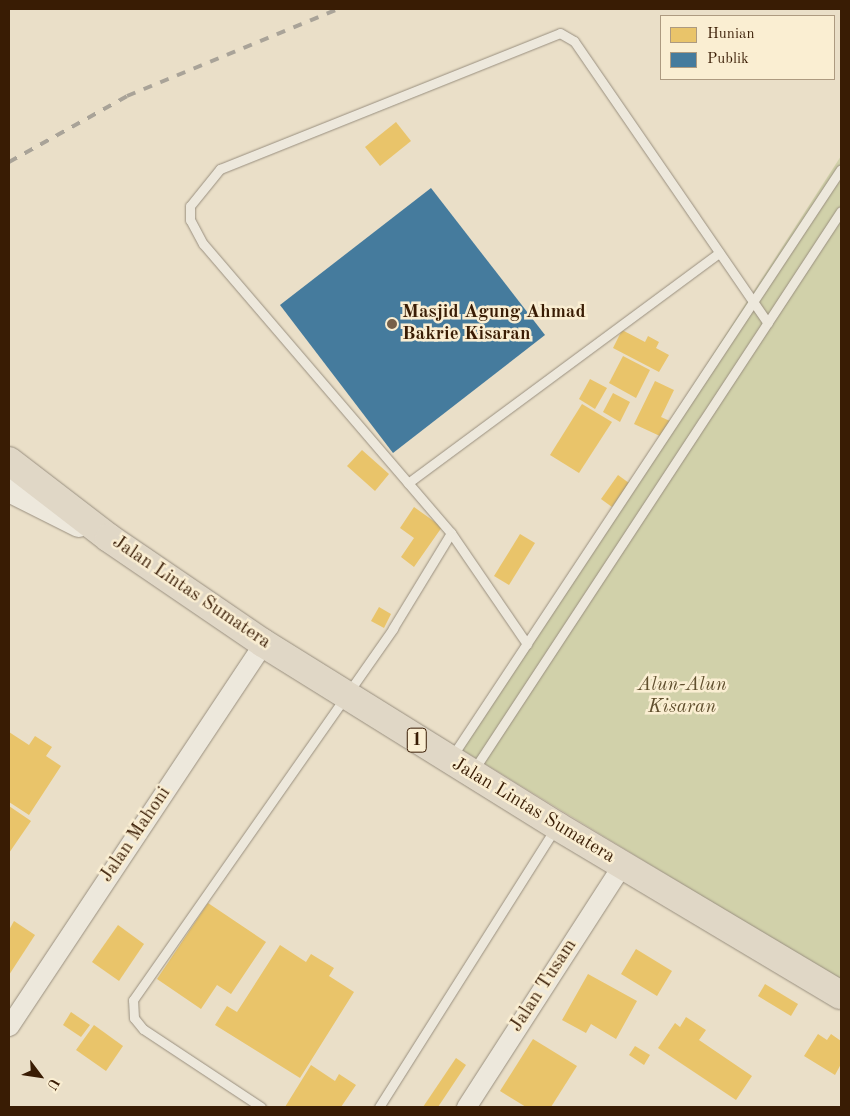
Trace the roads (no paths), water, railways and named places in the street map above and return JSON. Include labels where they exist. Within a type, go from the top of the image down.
[{"type":"highway","name":"Jalan Lintas Sumatera","points":[[9,461],[109,538],[263,643],[460,767],[841,995]]},
{"type":"main road","points":[[9,489],[109,538]]},
{"type":"street","name":"Jalan Mahoni","points":[[9,1026],[263,643]]},
{"type":"street","name":"Jalan Tusam","points":[[466,1107],[622,864]]},
{"type":"lane","points":[[527,644],[451,533],[203,244],[190,220],[190,206],[220,169],[560,34],[574,41],[768,323]]},
{"type":"lane","points":[[460,767],[527,644],[841,169]]},
{"type":"lane","points":[[460,767],[768,323],[841,211]]},
{"type":"lane","points":[[408,483],[719,253]]},
{"type":"lane","points":[[261,1107],[143,1029],[134,1018],[133,1000],[346,696],[451,533]]},
{"type":"lane","points":[[378,1107],[557,826]]},
{"type":"railway","points":[[9,162],[127,96],[338,9]]},
{"type":"place","name":"Masjid Agung Ahmad Bakrie Kisaran","points":[[392,324]]},
{"type":"park label","name":"Alun-Alun Kisaran","points":[[682,697]]}]
